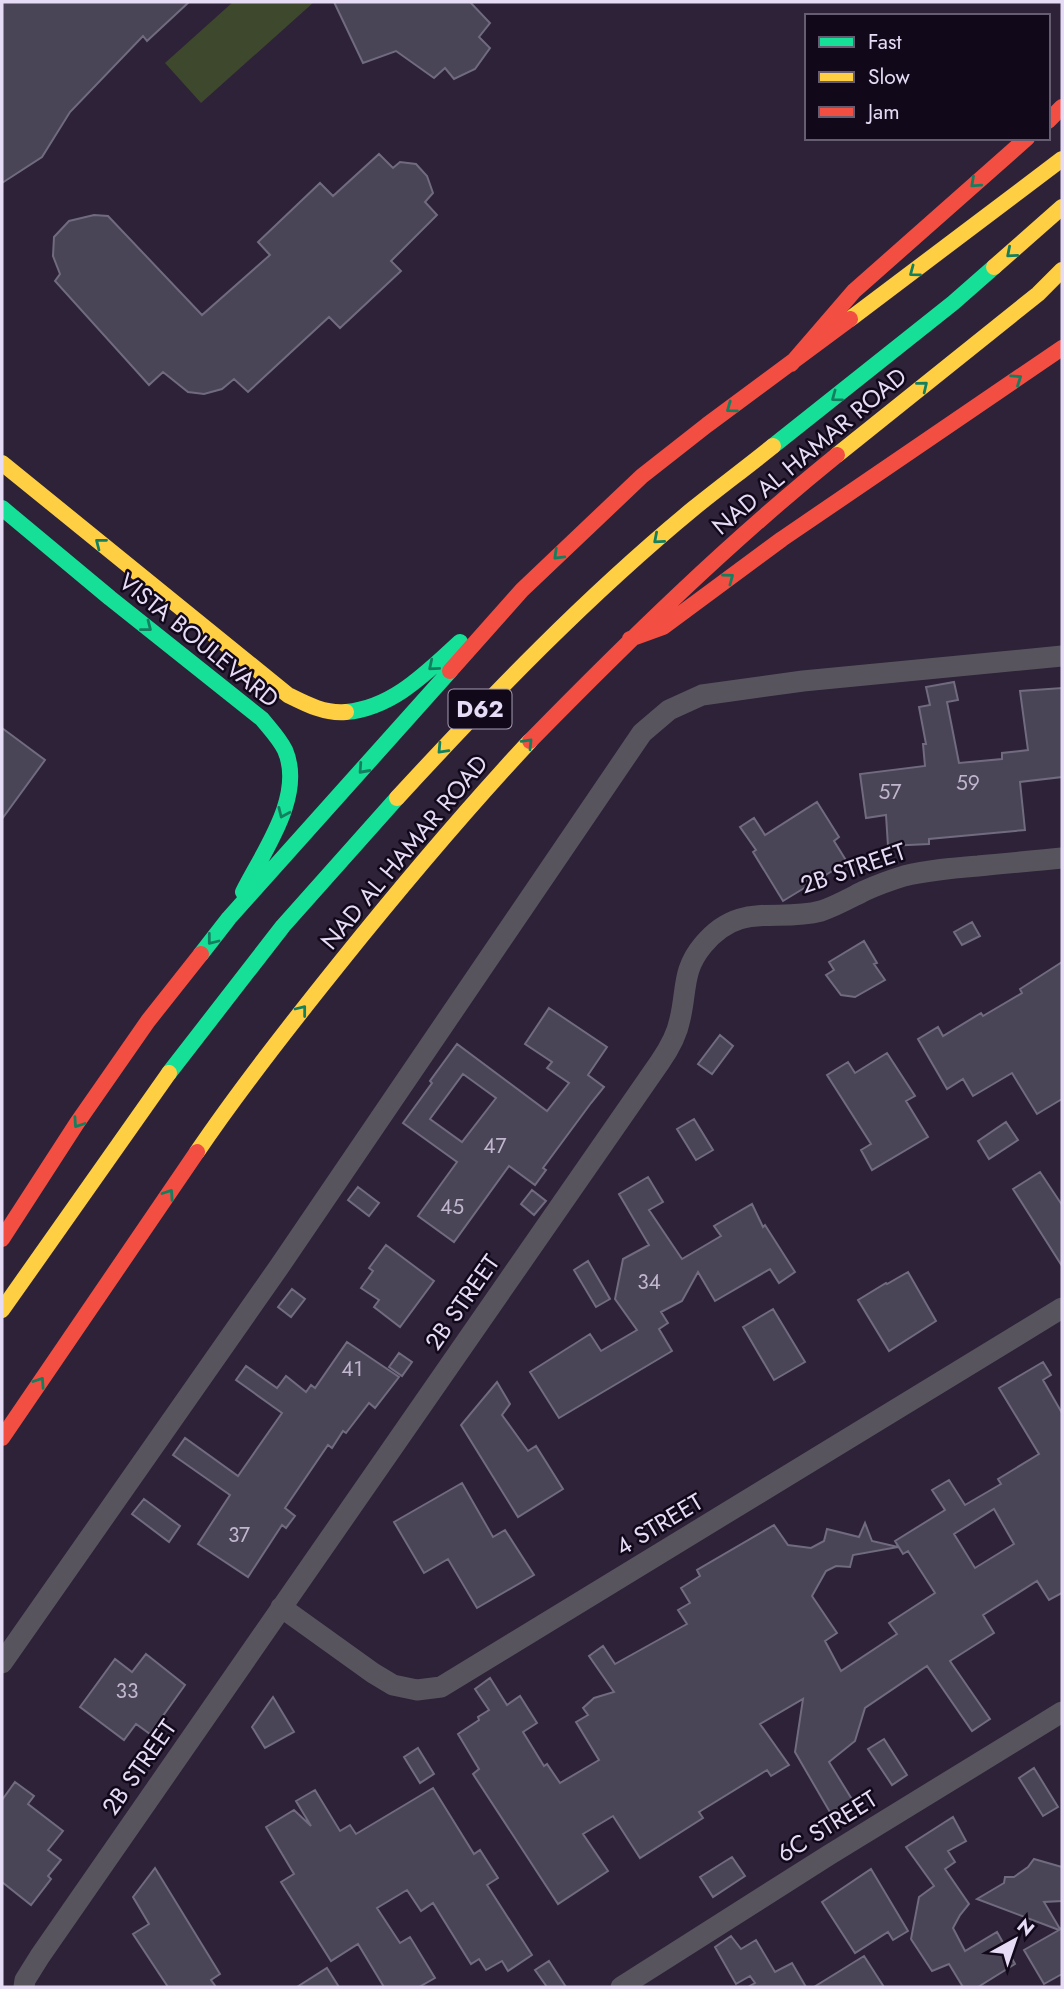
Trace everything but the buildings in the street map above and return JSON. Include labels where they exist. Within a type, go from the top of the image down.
[{"type":"main road","points":[[791,364],[854,291],[1025,140]]},
{"type":"main road","points":[[1007,202],[1062,147]]},
{"type":"main road","points":[[2,1239],[77,1123],[148,1021],[229,918],[522,590],[642,476],[706,425],[1062,159]]},
{"type":"main road","name":"NAD AL HAMAR ROAD","points":[[2,1310],[134,1123],[264,950],[363,834],[492,697],[658,539],[953,303],[1062,207]]},
{"type":"main road","name":"NAD AL HAMAR ROAD","points":[[2,1438],[212,1130],[338,964],[481,794],[630,639],[709,564],[780,501],[1038,294],[1062,270]]},
{"type":"main road","points":[[1038,294],[1062,282]]},
{"type":"main road","points":[[630,639],[663,627],[782,539],[1062,348]]},
{"type":"main road","name":"VISTA BOULEVARD","points":[[2,463],[144,592],[288,695],[316,709],[353,712],[389,701],[522,590]]},
{"type":"main road","name":"VISTA BOULEVARD","points":[[2,508],[262,719],[278,736],[288,756],[291,784],[286,808],[229,918]]},
{"type":"main road","points":[[110,598],[126,600],[144,592]]},
{"type":"street","points":[[2,1663],[279,1267],[642,733],[669,710],[702,695],[803,681],[1062,656]]},
{"type":"street","name":"2B STREET","points":[[24,1987],[25,1980],[40,1956],[664,1056],[676,1034],[688,972],[704,943],[730,923],[745,917],[821,911],[867,889],[907,876],[949,869],[1062,858]]},
{"type":"street","name":"4 STREET","points":[[281,1607],[394,1685],[417,1690],[441,1687],[1062,1308]]},
{"type":"street","name":"6C STREET","points":[[621,1987],[1062,1712]]},
{"type":"green space","points":[[233,2],[314,2],[201,103],[165,63]]},
{"type":"traffic: fast","points":[[773,446],[953,303],[994,267]]},
{"type":"traffic: fast","points":[[2,508],[262,719],[283,746],[290,768],[286,805],[243,892]]},
{"type":"traffic: fast","points":[[346,712],[379,704],[394,696],[422,676],[460,642]]},
{"type":"traffic: fast","points":[[201,954],[229,918],[450,671]]},
{"type":"traffic: fast","points":[[169,1073],[283,926],[397,798]]},
{"type":"traffic: slow","points":[[850,319],[1062,159]]},
{"type":"traffic: slow","points":[[994,267],[1062,207]]},
{"type":"traffic: slow","points":[[837,455],[1038,294],[1062,270]]},
{"type":"traffic: slow","points":[[397,798],[504,685],[616,576],[694,508],[773,446]]},
{"type":"traffic: slow","points":[[2,463],[288,695],[323,710],[346,712]]},
{"type":"traffic: slow","points":[[197,1152],[302,1010],[456,823],[530,741]]},
{"type":"traffic: slow","points":[[2,1310],[169,1073]]},
{"type":"traffic: jam","points":[[1050,119],[1062,107]]},
{"type":"traffic: jam","points":[[791,364],[854,291],[1025,140]]},
{"type":"traffic: jam","points":[[450,671],[522,590],[642,476],[850,319]]},
{"type":"traffic: jam","points":[[630,639],[663,627],[782,539],[1062,348]]},
{"type":"traffic: jam","points":[[530,741],[679,594],[837,455]]},
{"type":"traffic: jam","points":[[2,1239],[77,1123],[148,1021],[201,954]]},
{"type":"traffic: jam","points":[[2,1438],[197,1152]]}]
